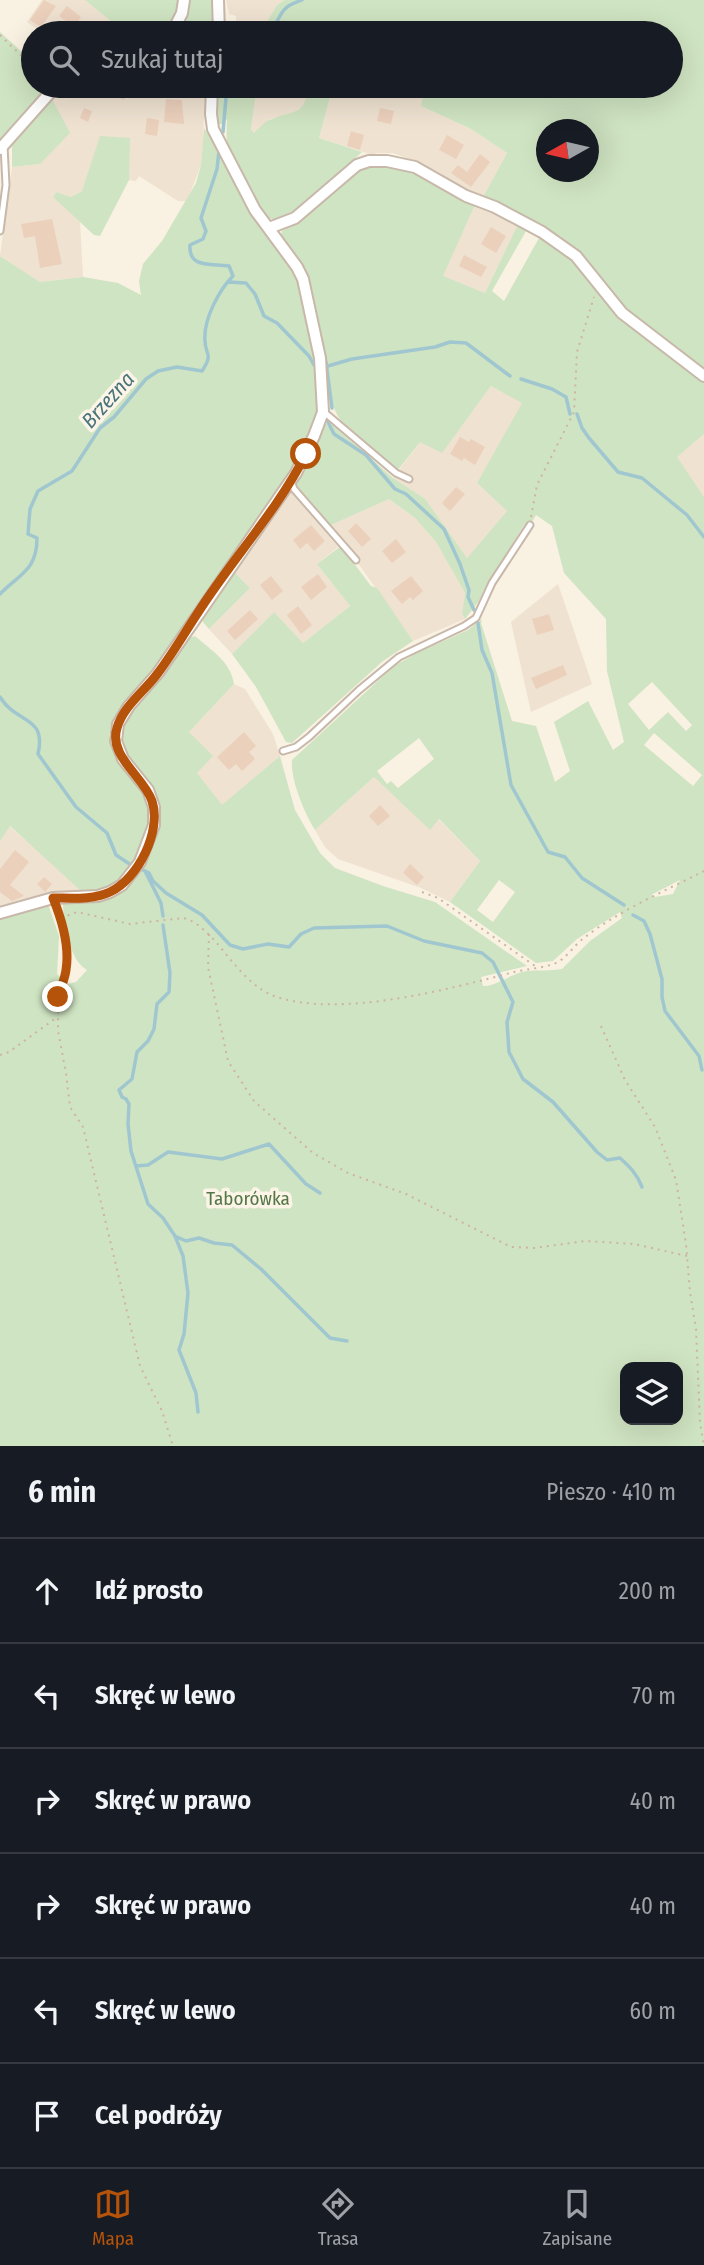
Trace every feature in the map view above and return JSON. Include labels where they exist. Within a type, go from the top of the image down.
[{"type":"street","points":[[178,21],[184,0]]},
{"type":"street","points":[[218,0],[219,21]]},
{"type":"street","points":[[2,148],[46,98]]},
{"type":"street","points":[[0,913],[53,898],[98,896],[110,892],[122,885],[140,862],[154,825],[154,807],[148,790],[123,759],[116,741],[118,724],[129,706],[158,673],[291,480],[323,412],[320,358],[306,287],[297,267],[244,192],[214,129],[212,98]]},
{"type":"street","points":[[269,228],[295,218],[357,165],[377,161],[398,163],[422,170],[466,197],[495,207],[542,232],[576,256],[622,313],[704,376]]},
{"type":"lane","points":[[0,231],[6,185],[2,148]]},
{"type":"lane","points":[[323,412],[396,473],[409,479]]},
{"type":"lane","points":[[291,480],[294,489],[356,560]]},
{"type":"lane","points":[[283,751],[296,747],[309,737],[399,657],[476,618],[492,583],[530,525]]},
{"type":"path","points":[[0,35],[21,55]]},
{"type":"path","points":[[530,525],[537,485],[574,412],[577,352],[597,284]]},
{"type":"path","points":[[61,918],[76,912],[130,924],[183,918],[198,924],[209,934],[229,960],[260,989],[296,1002],[324,1005],[404,997],[556,963],[592,933],[704,871]]},
{"type":"path","points":[[422,892],[438,898],[536,966]]},
{"type":"path","points":[[53,898],[61,918],[66,943],[66,970],[58,997],[57,1017],[70,1107],[83,1127],[140,1366],[162,1411],[173,1446]]},
{"type":"path","points":[[209,934],[208,967],[228,1061],[254,1101],[313,1153],[348,1173],[406,1194],[511,1247],[535,1248],[585,1241],[634,1244],[687,1256]]},
{"type":"path","points":[[0,1055],[9,1052],[57,1017]]},
{"type":"path","points":[[601,1026],[625,1080],[655,1127],[676,1180],[696,1329],[700,1423],[704,1446]]},
{"type":"shaded area","points":[[42,0],[85,0],[110,21],[28,21]]},
{"type":"shaded area","points":[[226,0],[285,0],[277,5],[267,21],[236,21],[236,16],[229,14]]},
{"type":"shaded area","points":[[51,98],[205,98],[201,165],[187,201],[178,201],[139,176],[136,181],[129,180],[129,138],[82,191],[71,197],[56,192],[53,197],[80,221],[83,277],[40,282],[0,256],[12,167],[40,164]]},
{"type":"shaded area","points":[[255,98],[307,98],[296,113],[270,119],[254,133],[251,129]]},
{"type":"shaded area","points":[[330,98],[423,98],[421,106],[471,129],[507,153],[482,199],[393,153],[373,155],[319,138]]},
{"type":"shaded area","points":[[474,207],[519,222],[485,293],[442,276]]},
{"type":"shaded area","points":[[491,386],[523,403],[477,483],[507,511],[467,558],[393,478],[420,442],[460,428]]},
{"type":"shaded area","points":[[704,434],[704,497],[676,457]]},
{"type":"shaded area","points":[[291,491],[338,547],[317,564],[350,606],[303,643],[274,612],[232,654],[209,629],[250,588],[233,571]]},
{"type":"shaded area","points":[[389,499],[415,518],[436,542],[465,593],[462,614],[465,619],[413,641],[331,525]]},
{"type":"shaded area","points":[[558,584],[592,684],[531,712],[511,622]]},
{"type":"shaded area","points":[[234,684],[245,689],[273,734],[280,756],[222,806],[196,773],[189,732]]},
{"type":"shaded area","points":[[374,777],[430,829],[438,819],[480,861],[450,902],[421,888],[338,859],[325,847],[315,830]]},
{"type":"shaded area","points":[[9,826],[81,891],[54,894],[0,909],[0,841]]},
{"type":"green space","points":[[85,0],[182,0],[175,21],[110,21]]},
{"type":"green space","points":[[188,0],[214,0],[215,21],[182,21]]},
{"type":"green space","points":[[285,0],[704,0],[704,370],[622,308],[578,253],[560,236],[510,209],[482,199],[507,153],[471,129],[421,106],[423,98],[683,98],[683,21],[267,21],[277,5]]},
{"type":"green space","points":[[0,32],[21,51],[21,98],[40,98],[17,122],[0,146]]},
{"type":"green space","points":[[50,98],[70,133],[40,164],[12,167],[12,145]]},
{"type":"green space","points":[[218,98],[255,98],[251,129],[254,133],[269,120],[301,108],[306,98],[330,98],[319,138],[362,152],[295,213],[272,219],[263,214],[257,206],[234,159],[227,141],[227,119],[219,124]]},
{"type":"green space","points":[[204,128],[298,277],[318,372],[320,410],[300,460],[170,647],[112,720],[109,736],[112,748],[146,797],[152,816],[136,860],[120,880],[102,891],[87,893],[81,891],[10,826],[0,841],[0,256],[40,282],[83,277],[118,283],[141,295],[139,281],[143,264],[162,241],[196,183],[201,165]]},
{"type":"green space","points":[[100,136],[130,138],[129,180],[100,236],[94,235],[53,197],[56,192],[71,197],[82,191]]},
{"type":"green space","name":"Taborówka","points":[[387,164],[412,171],[484,208],[474,207],[443,276],[485,293],[519,222],[560,247],[583,268],[605,302],[635,329],[704,382],[704,434],[677,457],[704,497],[704,1446],[0,1446],[0,919],[48,904],[59,936],[57,974],[68,984],[76,982],[87,970],[71,949],[63,902],[121,890],[139,874],[161,824],[160,809],[152,788],[120,745],[120,731],[126,717],[144,698],[189,638],[195,636],[219,657],[229,669],[234,684],[189,732],[213,756],[197,773],[222,805],[280,756],[295,810],[320,853],[335,868],[435,902],[527,966],[481,977],[483,986],[521,972],[562,969],[590,941],[622,918],[620,912],[577,939],[553,961],[536,963],[450,902],[480,861],[439,819],[430,830],[374,777],[315,830],[299,796],[293,777],[292,760],[394,666],[468,630],[482,619],[512,721],[536,726],[555,782],[570,771],[554,722],[588,701],[613,750],[624,742],[607,671],[606,619],[564,573],[552,526],[536,515],[532,522],[524,525],[479,601],[465,619],[462,614],[465,593],[436,542],[415,518],[389,499],[331,525],[295,487],[296,480],[313,452],[325,424],[333,425],[393,478],[425,499],[467,558],[507,511],[477,483],[522,403],[491,386],[442,453],[420,442],[398,470],[342,422],[335,411],[310,283],[281,237],[282,231],[305,215],[344,180],[361,169]],"holes":[[[526,231],[539,238],[504,301],[492,291]],[[652,682],[692,725],[686,731],[668,712],[649,730],[628,704]],[[654,733],[702,775],[693,786],[644,745]],[[419,738],[434,759],[398,788],[391,781],[387,784],[377,771]],[[499,880],[515,892],[493,922],[477,910]],[[680,880],[673,894],[655,897],[651,895]]]},
{"type":"green space","points":[[341,546],[371,586],[377,588],[413,641],[383,661],[292,743],[286,742],[256,687],[232,654],[274,612],[303,643],[350,606],[317,564]]},
{"type":"green space","points":[[233,571],[250,588],[209,629],[202,617]]},
{"type":"building","points":[[44,0],[56,6],[45,21],[30,20]]},
{"type":"building","points":[[67,6],[81,17],[78,21],[66,21],[59,16]]},
{"type":"building","points":[[166,99],[182,100],[184,124],[164,122]]},
{"type":"building","points":[[84,108],[92,111],[88,122],[80,118]]},
{"type":"building","points":[[380,108],[394,111],[391,124],[377,121]]},
{"type":"building","points":[[147,118],[159,120],[157,136],[145,134]]},
{"type":"building","points":[[351,131],[364,135],[360,150],[347,146]]},
{"type":"building","points":[[447,135],[464,145],[456,159],[439,150]]},
{"type":"building","points":[[480,154],[490,162],[471,187],[451,173],[458,165],[467,172]]},
{"type":"building","points":[[52,219],[62,264],[40,268],[35,236],[24,238],[21,224]]},
{"type":"building","points":[[491,227],[506,236],[496,253],[481,244]]},
{"type":"building","points":[[464,255],[487,267],[481,277],[459,266]]},
{"type":"building","points":[[460,437],[469,442],[471,439],[485,447],[475,465],[450,454]]},
{"type":"building","points":[[456,487],[465,494],[450,511],[442,503]]},
{"type":"building","points":[[356,523],[371,539],[362,547],[348,531]]},
{"type":"building","points":[[311,525],[325,541],[314,551],[307,543],[300,549],[293,540]]},
{"type":"building","points":[[396,539],[406,552],[392,563],[382,551]]},
{"type":"building","points":[[318,574],[327,587],[311,600],[301,587]]},
{"type":"building","points":[[271,576],[283,591],[272,600],[260,585]]},
{"type":"building","points":[[411,576],[423,591],[413,600],[410,597],[402,604],[391,591]]},
{"type":"building","points":[[298,606],[312,625],[301,634],[287,615]]},
{"type":"building","points":[[250,610],[258,619],[235,640],[227,631]]},
{"type":"building","points":[[549,614],[554,630],[537,635],[532,619]]},
{"type":"building","points":[[563,665],[567,675],[536,689],[531,678]]},
{"type":"building","points":[[244,732],[256,746],[249,752],[255,759],[242,771],[236,764],[229,770],[217,757]]},
{"type":"building","points":[[380,805],[390,816],[378,826],[369,816]]},
{"type":"building","points":[[15,850],[29,862],[10,885],[24,896],[12,901],[0,892],[0,869]]},
{"type":"building","points":[[410,864],[424,877],[417,885],[403,873]]},
{"type":"building","points":[[44,877],[52,884],[45,892],[37,884]]},
{"type":"waterway","name":"Brzezna","points":[[277,21],[286,8],[302,0]]},
{"type":"waterway","name":"Brzezna","points":[[223,132],[226,98]]},
{"type":"waterway","name":"Brzezna","points":[[0,594],[26,571],[34,558],[37,538],[28,534],[30,509],[38,491],[72,471],[100,428],[114,417],[146,379],[158,371],[177,367],[202,371],[206,365],[208,357],[205,333],[209,315],[217,297],[233,276],[229,266],[197,261],[190,253],[190,245],[203,239],[206,231],[201,218],[217,169],[219,151]]},
{"type":"waterway","points":[[228,282],[246,283],[255,294],[264,316],[277,323],[309,356],[314,365],[317,365]]},
{"type":"waterway","points":[[328,366],[352,359],[435,347],[450,342],[466,343],[510,376]]},
{"type":"waterway","points":[[326,362],[332,408]]},
{"type":"waterway","points":[[521,379],[552,389],[566,397],[570,414]]},
{"type":"waterway","points":[[577,414],[589,438],[618,472],[642,478],[687,515],[704,537]]},
{"type":"waterway","points":[[328,422],[334,434],[366,455],[395,489],[406,494],[444,529],[460,564],[474,610]]},
{"type":"waterway","points":[[478,623],[482,650],[492,673],[511,785],[548,852],[565,857],[582,878],[624,905]]},
{"type":"waterway","points":[[0,697],[14,712],[34,726],[40,741],[38,754],[76,807],[107,833],[116,855],[131,865]]},
{"type":"waterway","points":[[141,869],[149,873],[153,881],[166,893],[202,915],[230,945],[243,949],[268,944],[289,947],[301,934],[314,928],[387,926],[424,941],[482,953],[493,962],[513,1002],[507,1022],[509,1052],[523,1079],[553,1102],[597,1152],[607,1160],[620,1158],[633,1171],[642,1187]]},
{"type":"waterway","points":[[145,871],[161,903],[163,916]]},
{"type":"waterway","points":[[633,915],[644,921],[650,934],[662,979],[665,1011],[699,1056],[702,1070]]},
{"type":"waterway","points":[[163,925],[170,973],[169,992],[157,1004],[154,1029],[148,1041],[137,1052],[132,1079],[119,1090],[129,1104],[131,1151],[148,1204],[163,1218],[175,1236],[183,1256],[188,1293],[184,1334],[179,1350],[196,1393],[198,1412]]},
{"type":"waterway","points":[[136,1166],[148,1165],[168,1152],[222,1159],[269,1144],[306,1184],[320,1193]]},
{"type":"waterway","points":[[177,1237],[186,1241],[199,1238],[232,1245],[261,1269],[330,1338],[347,1341]]},
{"type":"route","points":[[58,997],[66,970],[66,943],[61,918],[53,898],[98,896],[122,885],[140,862],[154,825],[154,807],[148,790],[123,759],[116,741],[118,724],[129,706],[158,673],[199,611],[255,535],[306,454]]}]
